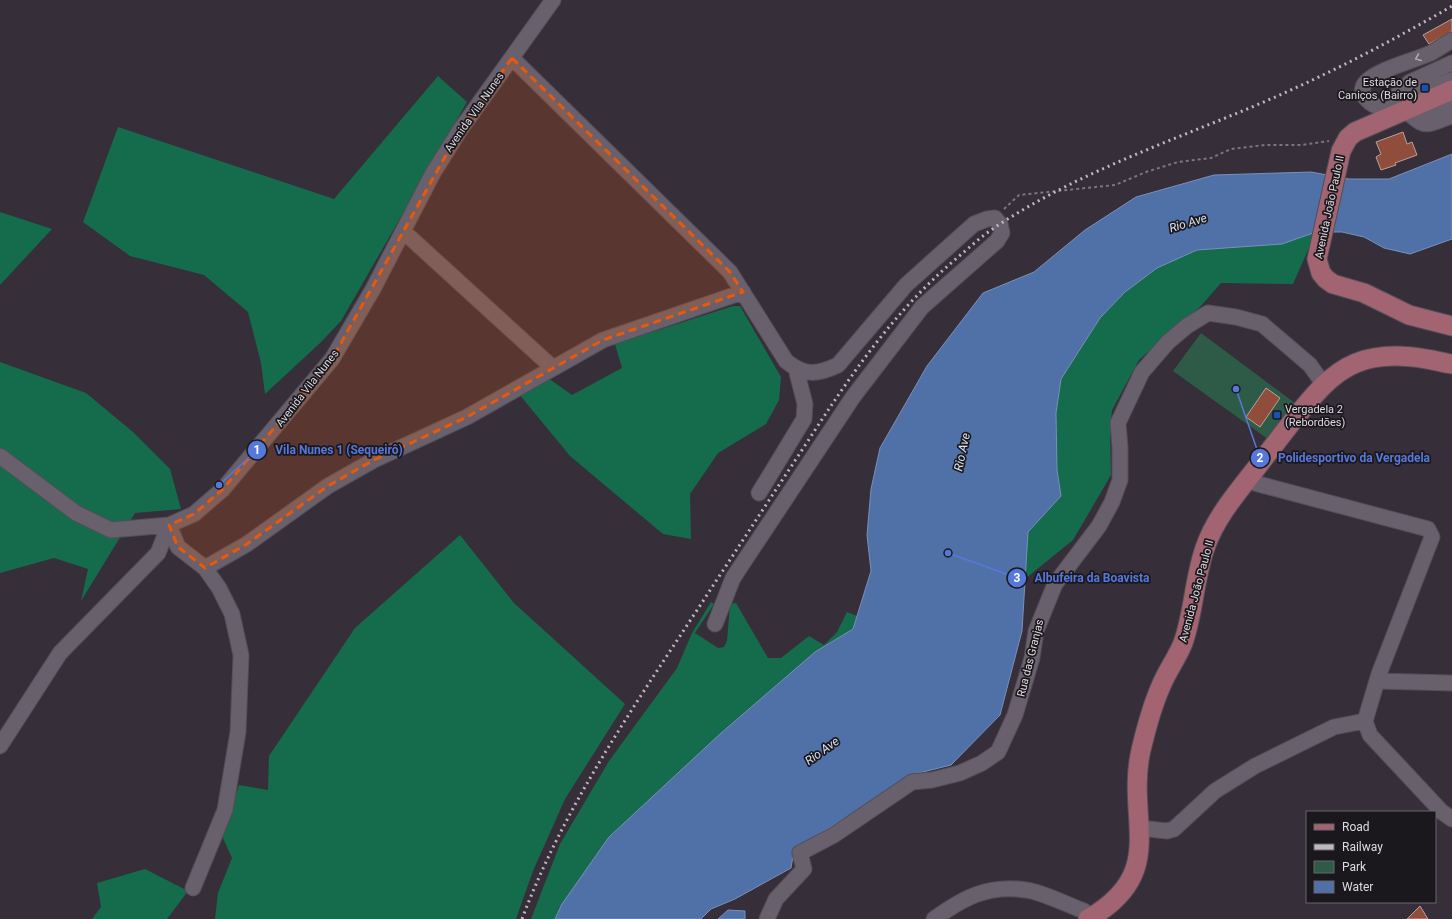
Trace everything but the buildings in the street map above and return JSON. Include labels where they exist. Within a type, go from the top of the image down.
[{"type":"main road","points":[[1348,138],[1364,128],[1408,111],[1452,90]]},
{"type":"main road","name":"Avenida João Paulo II","points":[[1348,138],[1343,146],[1338,166],[1317,259],[1318,267],[1326,279],[1333,284],[1375,298],[1409,315],[1452,326]]},
{"type":"main road","name":"Avenida João Paulo II","points":[[1089,918],[1117,897],[1132,876],[1137,866],[1140,828],[1139,760],[1160,688],[1182,645],[1188,628],[1205,548],[1220,520],[1247,481],[1302,410],[1324,385],[1345,368],[1371,358],[1407,356],[1452,364]]},
{"type":"street","name":"Avenida Vila Nunes","points":[[0,456],[76,513],[111,530],[169,525],[194,514],[223,489],[332,359],[373,289],[433,173],[460,130],[553,0]]},
{"type":"street","points":[[1452,40],[1431,53],[1375,76],[1365,83],[1363,90],[1365,98],[1369,104],[1382,108],[1389,104],[1410,82],[1452,63]]},
{"type":"street","points":[[512,58],[730,272],[786,361],[796,370],[809,373],[825,371],[838,365],[906,285],[974,224],[987,219],[995,218],[1000,224],[1002,233],[997,241],[922,307],[853,397],[733,578],[715,624]]},
{"type":"street","points":[[1408,111],[1420,93],[1452,80]]},
{"type":"street","points":[[1408,111],[1416,115],[1452,101]]},
{"type":"street","points":[[1408,111],[1419,123],[1426,124],[1452,116]]},
{"type":"street","points":[[403,231],[553,368]]},
{"type":"street","points":[[205,568],[247,544],[328,486],[374,460],[467,417],[603,340],[743,292]]},
{"type":"street","name":"Rua das Granjas","points":[[767,919],[776,899],[804,869],[800,853],[834,835],[912,782],[932,780],[960,773],[982,764],[998,752],[1015,715],[1032,658],[1036,631],[1055,584],[1099,526],[1112,502],[1120,480],[1118,423],[1133,388],[1142,372],[1168,342],[1187,326],[1208,313],[1236,316],[1262,324],[1310,365],[1324,385]]},
{"type":"street","points":[[760,493],[804,419],[805,404],[796,370]]},
{"type":"street","points":[[1247,481],[1428,529],[1432,537],[1377,681],[1365,721],[1370,735],[1442,812],[1452,820]]},
{"type":"street","points":[[169,525],[178,548],[205,568],[219,588],[232,614],[240,655],[238,732],[225,810],[193,888]]},
{"type":"street","points":[[0,746],[60,654],[158,553],[169,525]]},
{"type":"street","points":[[1377,681],[1452,683]]},
{"type":"street","points":[[1140,828],[1167,832],[1174,829],[1215,791],[1254,766],[1334,727],[1365,721]]},
{"type":"street","points":[[934,919],[951,906],[977,893],[996,889],[1026,890],[1084,911],[1089,918]]},
{"type":"path","points":[[987,219],[1004,209],[1020,195],[1115,185],[1146,172],[1178,162],[1211,158],[1231,149],[1265,145],[1301,145],[1348,138]]},
{"type":"highlighted area","points":[[512,58],[730,272],[743,292],[603,340],[467,417],[374,460],[328,486],[247,544],[205,568],[178,547],[169,525],[194,514],[223,489],[332,359],[460,130]]},
{"type":"green space","points":[[438,76],[467,102],[341,321],[320,343],[265,394],[261,363],[248,312],[204,275],[130,256],[83,222],[118,127],[334,199]]},
{"type":"green space","points":[[0,212],[52,229],[0,285]]},
{"type":"green space","points":[[1316,232],[1293,284],[1221,283],[1200,307],[1139,360],[1112,410],[1110,429],[1111,475],[1073,540],[1025,579],[1028,532],[1061,496],[1057,470],[1056,413],[1061,379],[1100,318],[1125,292],[1157,268],[1197,250],[1232,247]]},
{"type":"green space","points":[[733,306],[740,306],[781,377],[779,400],[766,424],[718,453],[690,494],[691,539],[663,534],[570,456],[519,394],[548,378],[572,395],[622,368],[615,344]]},
{"type":"green space","points":[[1201,333],[1299,406],[1272,442],[1173,371]]},
{"type":"green space","points":[[0,362],[86,393],[133,432],[170,469],[181,509],[135,513],[81,601],[88,569],[54,558],[0,573]]},
{"type":"green space","points":[[460,535],[514,603],[625,704],[565,799],[533,871],[516,919],[215,919],[218,893],[232,858],[222,836],[239,785],[268,790],[269,756],[355,628]]},
{"type":"green space","points":[[711,602],[714,604],[695,633],[718,648],[724,647],[727,641],[730,604],[736,603],[768,658],[781,658],[809,636],[824,645],[837,632],[847,612],[857,616],[853,629],[815,652],[720,734],[609,837],[562,904],[555,919],[531,919],[560,844],[609,761],[677,668],[692,633]]},
{"type":"green space","points":[[145,869],[188,891],[167,919],[92,919],[101,907],[97,883]]},
{"type":"water","name":"Rio Ave","points":[[1452,154],[1452,239],[1410,254],[1384,248],[1364,237],[1342,232],[1316,232],[1282,244],[1197,250],[1157,268],[1125,292],[1100,318],[1061,379],[1056,413],[1057,470],[1061,496],[1028,532],[1022,631],[1000,715],[951,765],[915,774],[794,850],[791,868],[735,899],[711,909],[701,919],[555,919],[562,904],[609,837],[720,734],[815,652],[853,629],[871,571],[867,535],[871,489],[880,448],[927,366],[983,293],[1034,272],[1085,230],[1136,197],[1214,175],[1311,172],[1349,179],[1389,179]]},
{"type":"water","points":[[728,910],[745,911],[745,919],[718,919]]},
{"type":"railway","points":[[522,919],[562,829],[586,786],[637,702],[855,370],[892,323],[934,279],[994,228],[1060,189],[1155,146],[1252,107],[1303,84],[1403,34],[1452,6]]},
{"type":"place","name":"Estação de Caniços (Bairro)","points":[[1425,88]]},
{"type":"place","name":"Polidesportivo da Vergadela","points":[[1236,389]]},
{"type":"place","name":"Vergadela 2 (Rebordões)","points":[[1277,415]]},
{"type":"place","name":"Vila Nunes 1 (Sequeirô)","points":[[219,485]]},
{"type":"place","name":"Albufeira da Boavista","points":[[948,553]]}]
